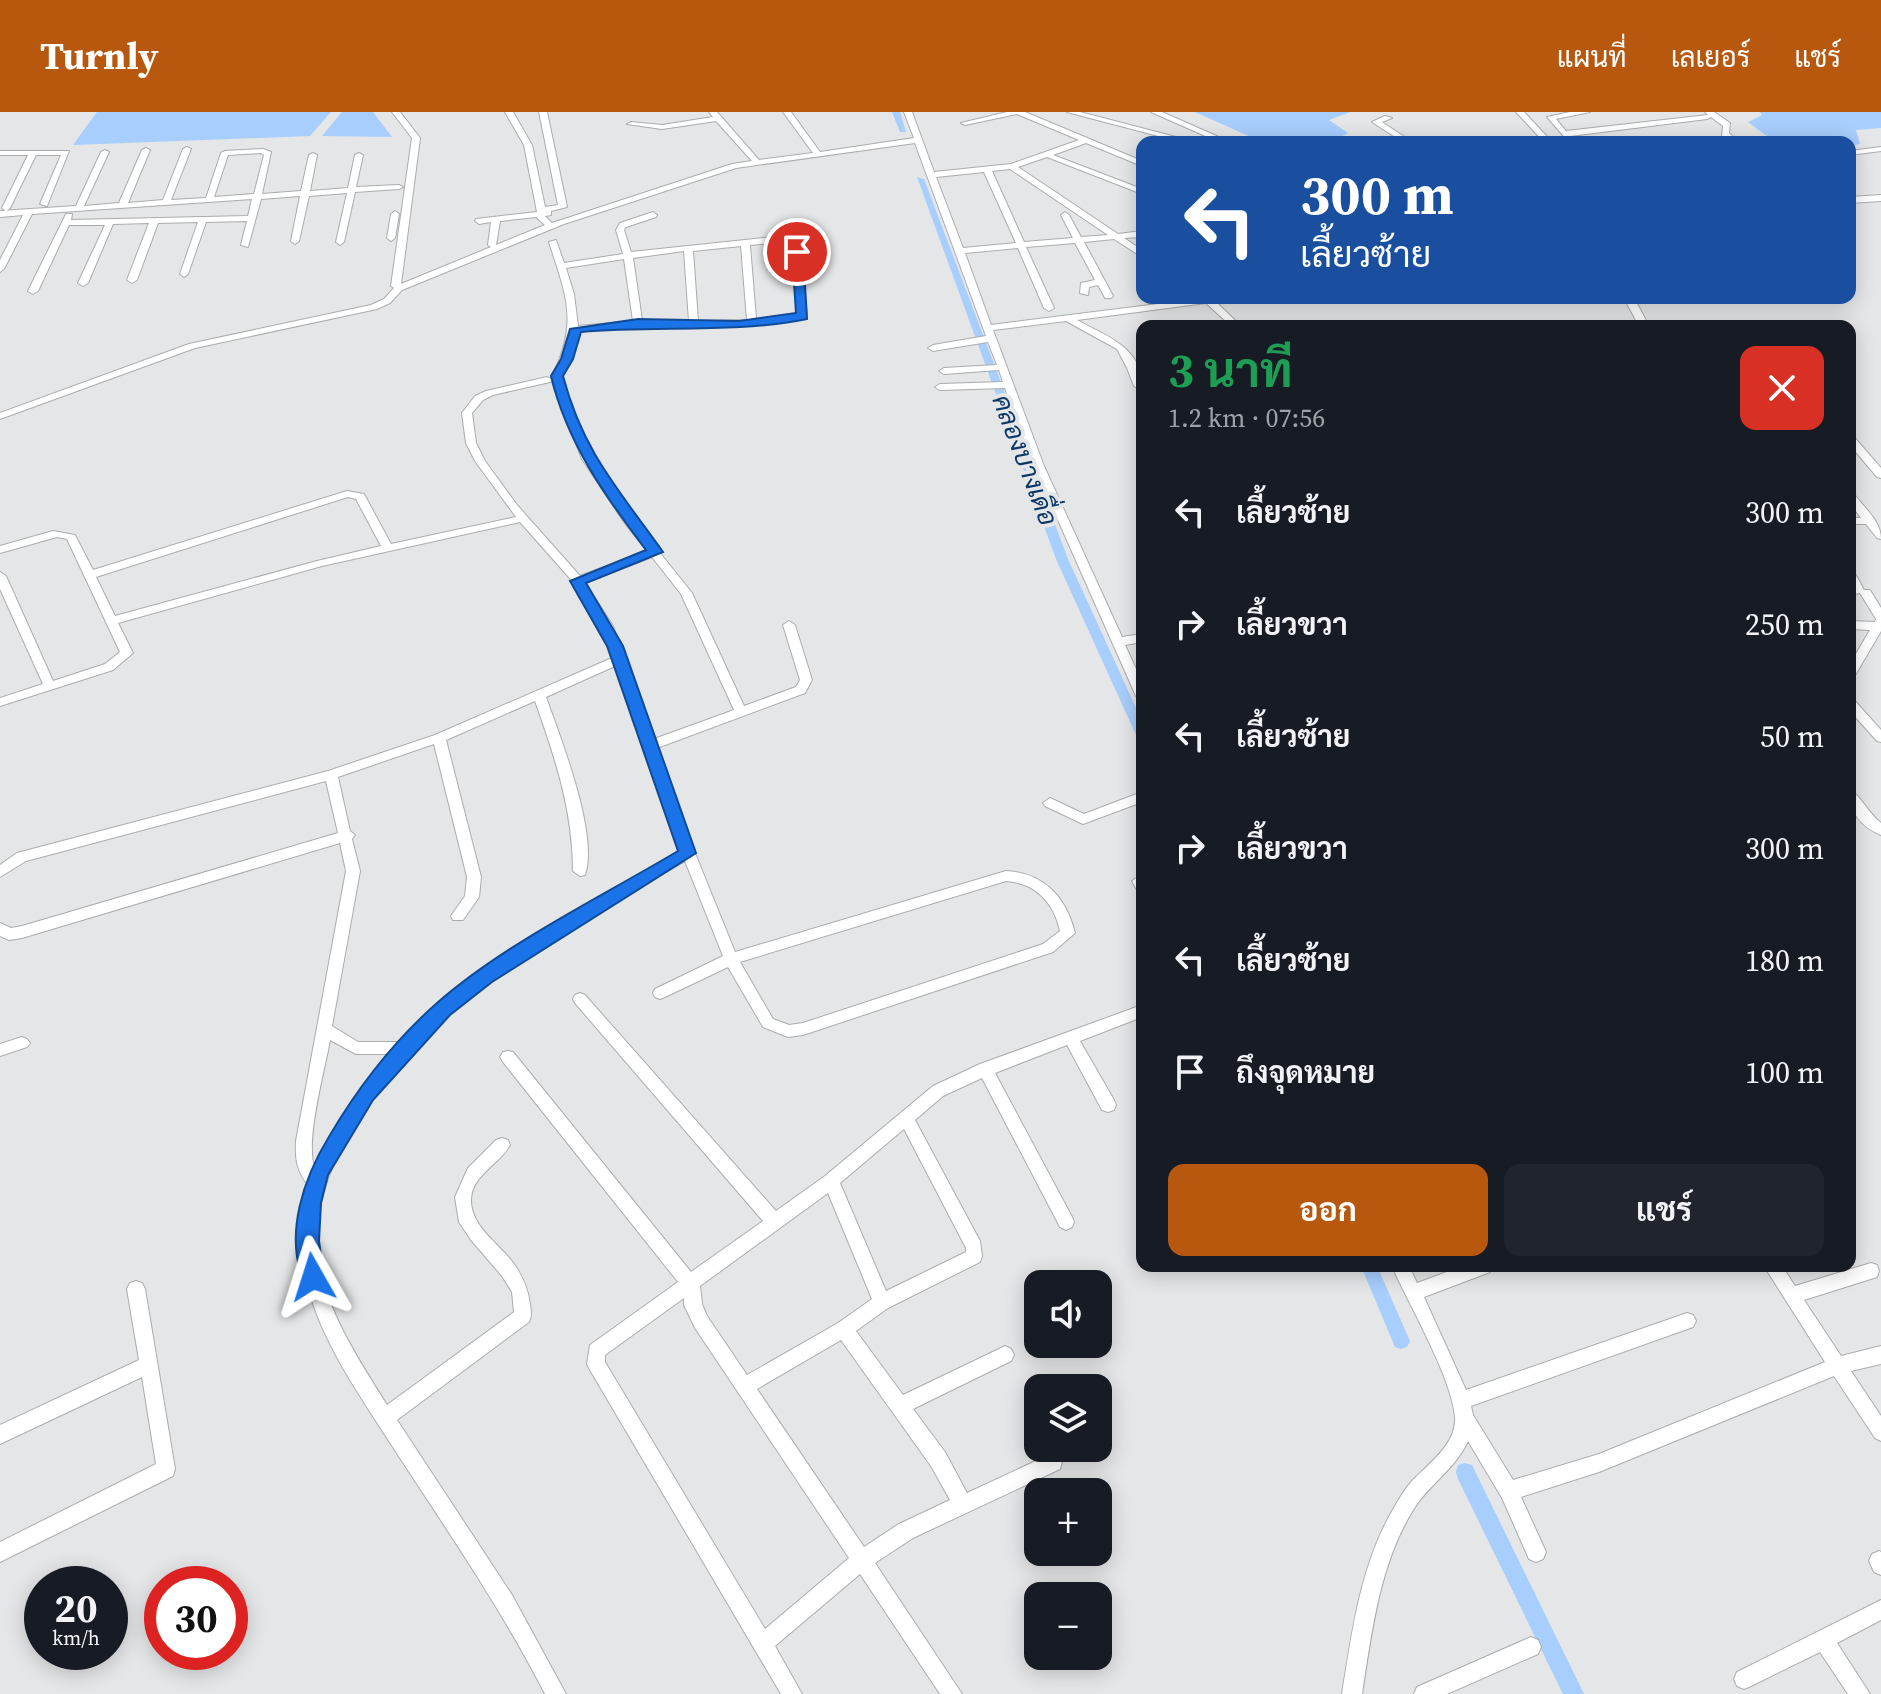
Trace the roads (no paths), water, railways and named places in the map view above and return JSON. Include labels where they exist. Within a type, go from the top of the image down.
[{"type":"street","points":[[396,112],[416,138],[396,286],[399,288]]},
{"type":"street","points":[[509,112],[528,145],[540,218],[551,226]]},
{"type":"street","points":[[479,221],[563,207],[543,112]]},
{"type":"street","points":[[787,112],[817,153]]},
{"type":"street","points":[[908,112],[996,368],[1136,682]]},
{"type":"street","points":[[965,123],[1018,112],[1136,162]]},
{"type":"street","points":[[1071,112],[1165,136]]},
{"type":"street","points":[[1155,112],[1211,136]]},
{"type":"street","points":[[1520,112],[1543,136]]},
{"type":"street","points":[[1586,112],[1551,117],[1565,136],[1708,114],[1728,127],[1725,134],[1728,136]]},
{"type":"street","points":[[1659,112],[1671,121]]},
{"type":"street","points":[[631,124],[668,127],[715,115],[756,161]]},
{"type":"street","points":[[1388,118],[1376,122],[1398,136],[1417,132]]},
{"type":"street","points":[[930,175],[1012,166],[1050,156],[1097,132]]},
{"type":"street","points":[[1199,136],[1204,133]]},
{"type":"street","points":[[0,416],[192,346],[374,307],[387,301],[399,288],[561,222],[756,161],[919,140]]},
{"type":"street","points":[[166,203],[187,149]]},
{"type":"street","points":[[209,200],[226,149],[268,154],[245,245]]},
{"type":"street","points":[[1856,152],[1881,149]]},
{"type":"street","points":[[123,205],[146,150]]},
{"type":"street","points":[[391,238],[405,150]]},
{"type":"street","points":[[1870,150],[1881,159]]},
{"type":"street","points":[[2,151],[66,153],[44,204]]},
{"type":"street","points":[[33,291],[105,152]]},
{"type":"street","points":[[33,153],[3,211],[29,212],[399,187]]},
{"type":"street","points":[[295,241],[313,155]]},
{"type":"street","points":[[340,242],[359,155]]},
{"type":"street","points":[[1050,156],[1136,190]]},
{"type":"street","points":[[1012,166],[1136,249]]},
{"type":"street","points":[[987,169],[1049,308]]},
{"type":"street","points":[[1856,200],[1881,198]]},
{"type":"street","points":[[541,211],[561,222]]},
{"type":"street","points":[[0,269],[29,212]]},
{"type":"street","points":[[638,323],[628,256],[620,228],[653,215]]},
{"type":"street","points":[[1065,215],[1108,296]]},
{"type":"street","points":[[66,223],[202,222],[251,218]]},
{"type":"street","points":[[492,245],[496,218]]},
{"type":"street","points":[[83,283],[110,222]]},
{"type":"street","points":[[132,280],[154,222]]},
{"type":"street","points":[[184,274],[202,222]]},
{"type":"street","points":[[958,251],[1136,235]]},
{"type":"street","points":[[561,266],[688,249],[790,239],[796,241],[804,311],[797,318],[752,323],[638,323],[576,329]]},
{"type":"street","points":[[553,242],[576,329],[567,359],[553,379],[479,398],[467,413],[471,443],[510,503],[578,581],[607,626],[688,853],[731,959],[768,1023],[788,1031],[1048,948],[1068,933],[1066,919],[1035,880],[1021,875],[1006,876],[731,959],[660,993]]},
{"type":"street","points":[[745,243],[752,323]]},
{"type":"street","points":[[688,249],[694,324]]},
{"type":"street","points":[[1085,293],[1086,284],[1100,282]]},
{"type":"street","points":[[956,353],[1074,318],[1193,304]]},
{"type":"street","points":[[1212,304],[1230,320]]},
{"type":"street","points":[[1074,318],[1093,331],[1116,340],[1123,348],[1136,379]]},
{"type":"street","points":[[933,348],[988,342]]},
{"type":"street","points":[[944,371],[996,368]]},
{"type":"street","points":[[553,379],[587,459],[628,520],[655,552],[703,625],[740,710]]},
{"type":"street","points":[[940,387],[1003,385]]},
{"type":"street","points":[[1856,446],[1881,475]]},
{"type":"street","points":[[89,575],[347,494],[360,496],[387,547]]},
{"type":"street","points":[[495,522],[510,503]]},
{"type":"street","points":[[1856,503],[1881,536]]},
{"type":"street","points":[[112,621],[387,547],[524,518]]},
{"type":"street","points":[[1856,521],[1871,521]]},
{"type":"street","points":[[0,550],[63,533],[71,537],[127,648],[126,656],[109,667],[0,702]]},
{"type":"street","points":[[578,581],[655,552]]},
{"type":"street","points":[[0,576],[50,687]]},
{"type":"street","points":[[1858,591],[1881,602]]},
{"type":"street","points":[[1858,591],[1880,621]]},
{"type":"street","points":[[1856,624],[1880,621]]},
{"type":"street","points":[[1856,663],[1880,621]]},
{"type":"street","points":[[649,746],[740,710],[795,694],[806,685],[789,625]]},
{"type":"street","points":[[1118,642],[1136,639]]},
{"type":"street","points":[[0,872],[22,857],[331,775],[439,738],[619,660]]},
{"type":"street","points":[[539,695],[576,808],[581,843],[580,871]]},
{"type":"street","points":[[1856,710],[1881,738]]},
{"type":"street","points":[[439,738],[474,877],[472,897],[458,916]]},
{"type":"street","points":[[316,1182],[308,1175],[303,1159],[304,1141],[353,871],[348,835],[331,775]]},
{"type":"street","points":[[1050,803],[1083,819],[1136,799]]},
{"type":"street","points":[[1856,804],[1865,818],[1881,830]]},
{"type":"street","points":[[0,929],[9,934],[22,932],[348,835]]},
{"type":"street","points":[[556,1694],[457,1525],[334,1332],[313,1277],[309,1241],[310,1203],[331,1146],[366,1093],[443,1010],[485,976],[688,853]]},
{"type":"street","points":[[580,999],[774,1221]]},
{"type":"street","points":[[792,1694],[594,1357],[602,1344],[691,1285],[831,1181],[938,1091],[985,1069],[1136,1013]]},
{"type":"street","points":[[326,1030],[356,1048],[406,1048]]},
{"type":"street","points":[[1071,1038],[1108,1105]]},
{"type":"street","points":[[0,1050],[22,1043]]},
{"type":"street","points":[[508,1057],[691,1285],[693,1305],[701,1322],[952,1694]]},
{"type":"street","points":[[985,1069],[1066,1222]]},
{"type":"street","points":[[744,1386],[844,1329],[882,1302],[974,1256],[974,1247],[906,1118]]},
{"type":"street","points":[[387,1416],[523,1316],[524,1302],[518,1285],[479,1237],[462,1210],[460,1199],[476,1170],[502,1145]]},
{"type":"street","points":[[831,1181],[882,1302]]},
{"type":"street","points":[[1792,1295],[1871,1271]]},
{"type":"street","points":[[1403,1272],[1462,1409],[1509,1491],[1536,1552]]},
{"type":"street","points":[[1412,1293],[1468,1272]]},
{"type":"street","points":[[1776,1272],[1881,1432]]},
{"type":"street","points":[[0,1552],[166,1469],[136,1289]]},
{"type":"street","points":[[1462,1409],[1687,1321]]},
{"type":"street","points":[[844,1329],[938,1459],[962,1503]]},
{"type":"street","points":[[900,1406],[1005,1355]]},
{"type":"street","points":[[1509,1491],[1599,1463],[1837,1366],[1881,1355]]},
{"type":"street","points":[[0,1435],[149,1364]]},
{"type":"street","points":[[1353,1694],[1362,1629],[1385,1547],[1411,1498],[1450,1453],[1462,1409]]},
{"type":"street","points":[[762,1644],[861,1561],[906,1531],[1053,1462]]},
{"type":"street","points":[[1744,1679],[1881,1610]]},
{"type":"street","points":[[1823,1639],[1860,1694]]},
{"type":"street","points":[[1424,1694],[1531,1647]]},
{"type":"water","points":[[97,112],[331,112],[310,136],[73,145]]},
{"type":"water","points":[[342,112],[373,112],[392,137],[322,136]]},
{"type":"water","points":[[1195,112],[1350,112],[1329,120],[1348,133],[1342,136],[1249,136]]},
{"type":"water","points":[[1760,112],[1881,112],[1881,128],[1856,130],[1860,144],[1856,145],[1856,136],[1767,136],[1748,122],[1762,115]]},
{"type":"waterway","name":"คลองบางเดื่อ","points":[[896,112],[903,130]]},
{"type":"waterway","name":"คลองบางเดื่อ","points":[[920,179],[1062,559],[1136,722]]},
{"type":"waterway","name":"คลองบางเดื่อ","points":[[1372,1272],[1401,1341]]},
{"type":"waterway","name":"คลองบางเดื่อ","points":[[1465,1472],[1574,1694]]}]
